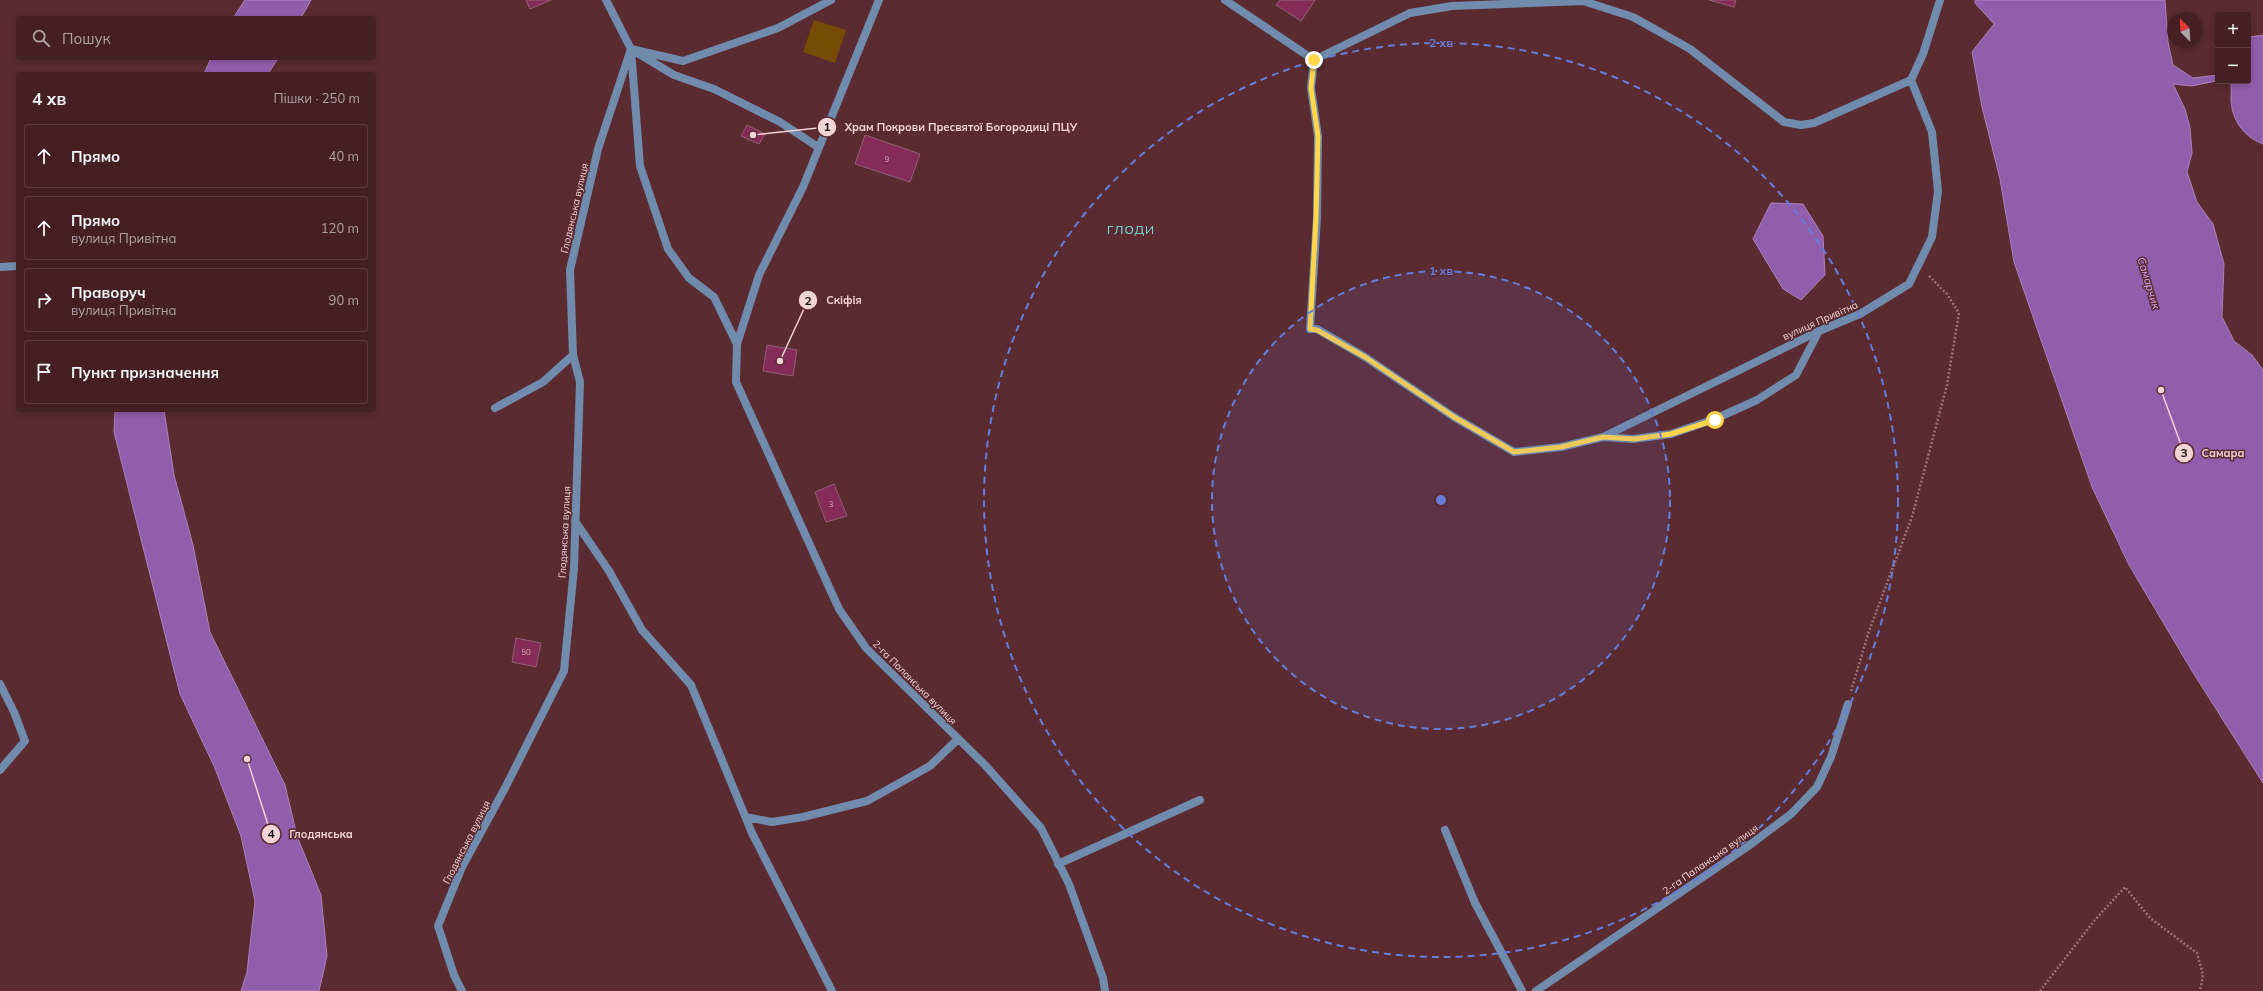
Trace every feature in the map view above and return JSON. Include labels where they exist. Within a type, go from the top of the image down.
[{"type":"street","points":[[606,0],[631,49],[640,166],[668,249],[689,278],[714,298],[737,344]]},
{"type":"street","points":[[631,49],[683,61],[778,28],[831,0]]},
{"type":"street","points":[[737,344],[759,275],[802,187],[879,0]]},
{"type":"street","points":[[1224,0],[1314,60],[1410,13],[1452,6],[1583,1],[1633,17],[1690,49],[1784,122],[1801,125],[1814,123],[1911,80],[1923,54],[1940,0]]},
{"type":"street","points":[[631,49],[674,74],[714,89],[780,122],[818,147]]},
{"type":"street","name":"Глодянська вулиця","points":[[462,991],[454,976],[438,926],[462,867],[505,788],[564,671],[574,568],[580,382],[573,355],[570,270],[598,148],[631,49]]},
{"type":"street","name":"вулиця Привітна","points":[[1314,60],[1311,88],[1318,136],[1316,218],[1310,329],[1317,330],[1365,357],[1454,417],[1514,452],[1561,447],[1603,437],[1819,331],[1860,314],[1909,284],[1932,237],[1938,191],[1932,132],[1911,80]]},
{"type":"street","points":[[0,267],[16,266]]},
{"type":"street","points":[[1603,437],[1634,439],[1671,434],[1715,420],[1757,400],[1796,375],[1819,331]]},
{"type":"street","name":"2-га Паланська вулиця","points":[[737,344],[736,382],[839,609],[866,648],[985,764],[1041,828],[1069,884],[1106,991]]},
{"type":"street","points":[[495,408],[544,382],[573,355]]},
{"type":"street","points":[[575,521],[609,571],[642,630],[690,685],[746,817],[832,991]]},
{"type":"street","points":[[0,684],[14,712],[25,741],[0,770]]},
{"type":"street","name":"2-га Паланська вулиця","points":[[1536,991],[1747,847],[1791,814],[1817,786],[1831,757],[1848,704]]},
{"type":"street","points":[[746,817],[772,822],[803,817],[866,801],[930,766],[958,739]]},
{"type":"street","points":[[1058,864],[1200,800]]},
{"type":"street","points":[[1445,830],[1475,903],[1522,991]]},
{"type":"path","points":[[1848,704],[1868,631],[1912,517],[1947,385],[1959,313],[1947,294],[1918,265]]},
{"type":"path","points":[[2040,991],[2094,922],[2125,888],[2150,918],[2197,952],[2202,975],[2200,991]]},
{"type":"shaded area","points":[[814,20],[846,30],[835,63],[803,52]]},
{"type":"water","points":[[245,0],[311,0],[302,16],[234,16]]},
{"type":"water","name":"Самарчик","points":[[1975,0],[2165,0],[2167,48],[2169,48],[2173,65],[2193,78],[2215,75],[2215,81],[2192,86],[2173,84],[2185,109],[2190,127],[2192,153],[2187,172],[2197,202],[2213,224],[2224,264],[2222,317],[2234,341],[2252,355],[2263,370],[2263,783],[2192,671],[2129,565],[2092,487],[2014,262],[2000,179],[1982,107],[1972,52],[1994,24],[1975,3]]},
{"type":"water","points":[[2263,35],[2263,144],[2250,137],[2240,127],[2234,114],[2231,100],[2230,84],[2251,84],[2251,37]]},
{"type":"water","points":[[210,60],[277,60],[269,72],[205,72]]},
{"type":"water","points":[[1771,203],[1803,204],[1823,236],[1825,275],[1801,300],[1783,289],[1753,239]]},
{"type":"water","points":[[115,412],[164,412],[174,475],[193,545],[210,632],[285,785],[297,836],[321,895],[327,956],[319,991],[241,991],[247,972],[255,901],[241,836],[214,766],[180,694],[114,432]]},
{"type":"building","points":[[526,0],[551,0],[530,9]]},
{"type":"building","points":[[1280,0],[1315,0],[1301,21],[1276,5]]},
{"type":"building","points":[[1709,0],[1736,0],[1734,7]]},
{"type":"building","points":[[747,125],[765,134],[759,144],[741,136]]},
{"type":"building","points":[[865,135],[920,154],[910,182],[855,164]]},
{"type":"building","points":[[767,345],[797,350],[793,376],[763,371]]},
{"type":"building","points":[[834,484],[847,516],[826,522],[815,492]]},
{"type":"building","points":[[516,638],[541,643],[536,667],[512,662]]},
{"type":"place","name":"Храм Покрови Пресвятої Богородиці ПЦУ","points":[[753,135]]},
{"type":"place","name":"Скіфія","points":[[780,361]]},
{"type":"place","name":"Самара","points":[[2161,390]]},
{"type":"place","name":"Глодянська","points":[[247,759]]},
{"type":"district","name":"ГЛОДИ","points":[[1131,230]]},
{"type":"route","points":[[1314,60],[1311,88],[1318,136],[1316,218],[1310,329],[1317,330],[1365,357],[1454,417],[1514,452],[1561,447],[1603,437],[1634,439],[1671,434],[1715,420]]}]
